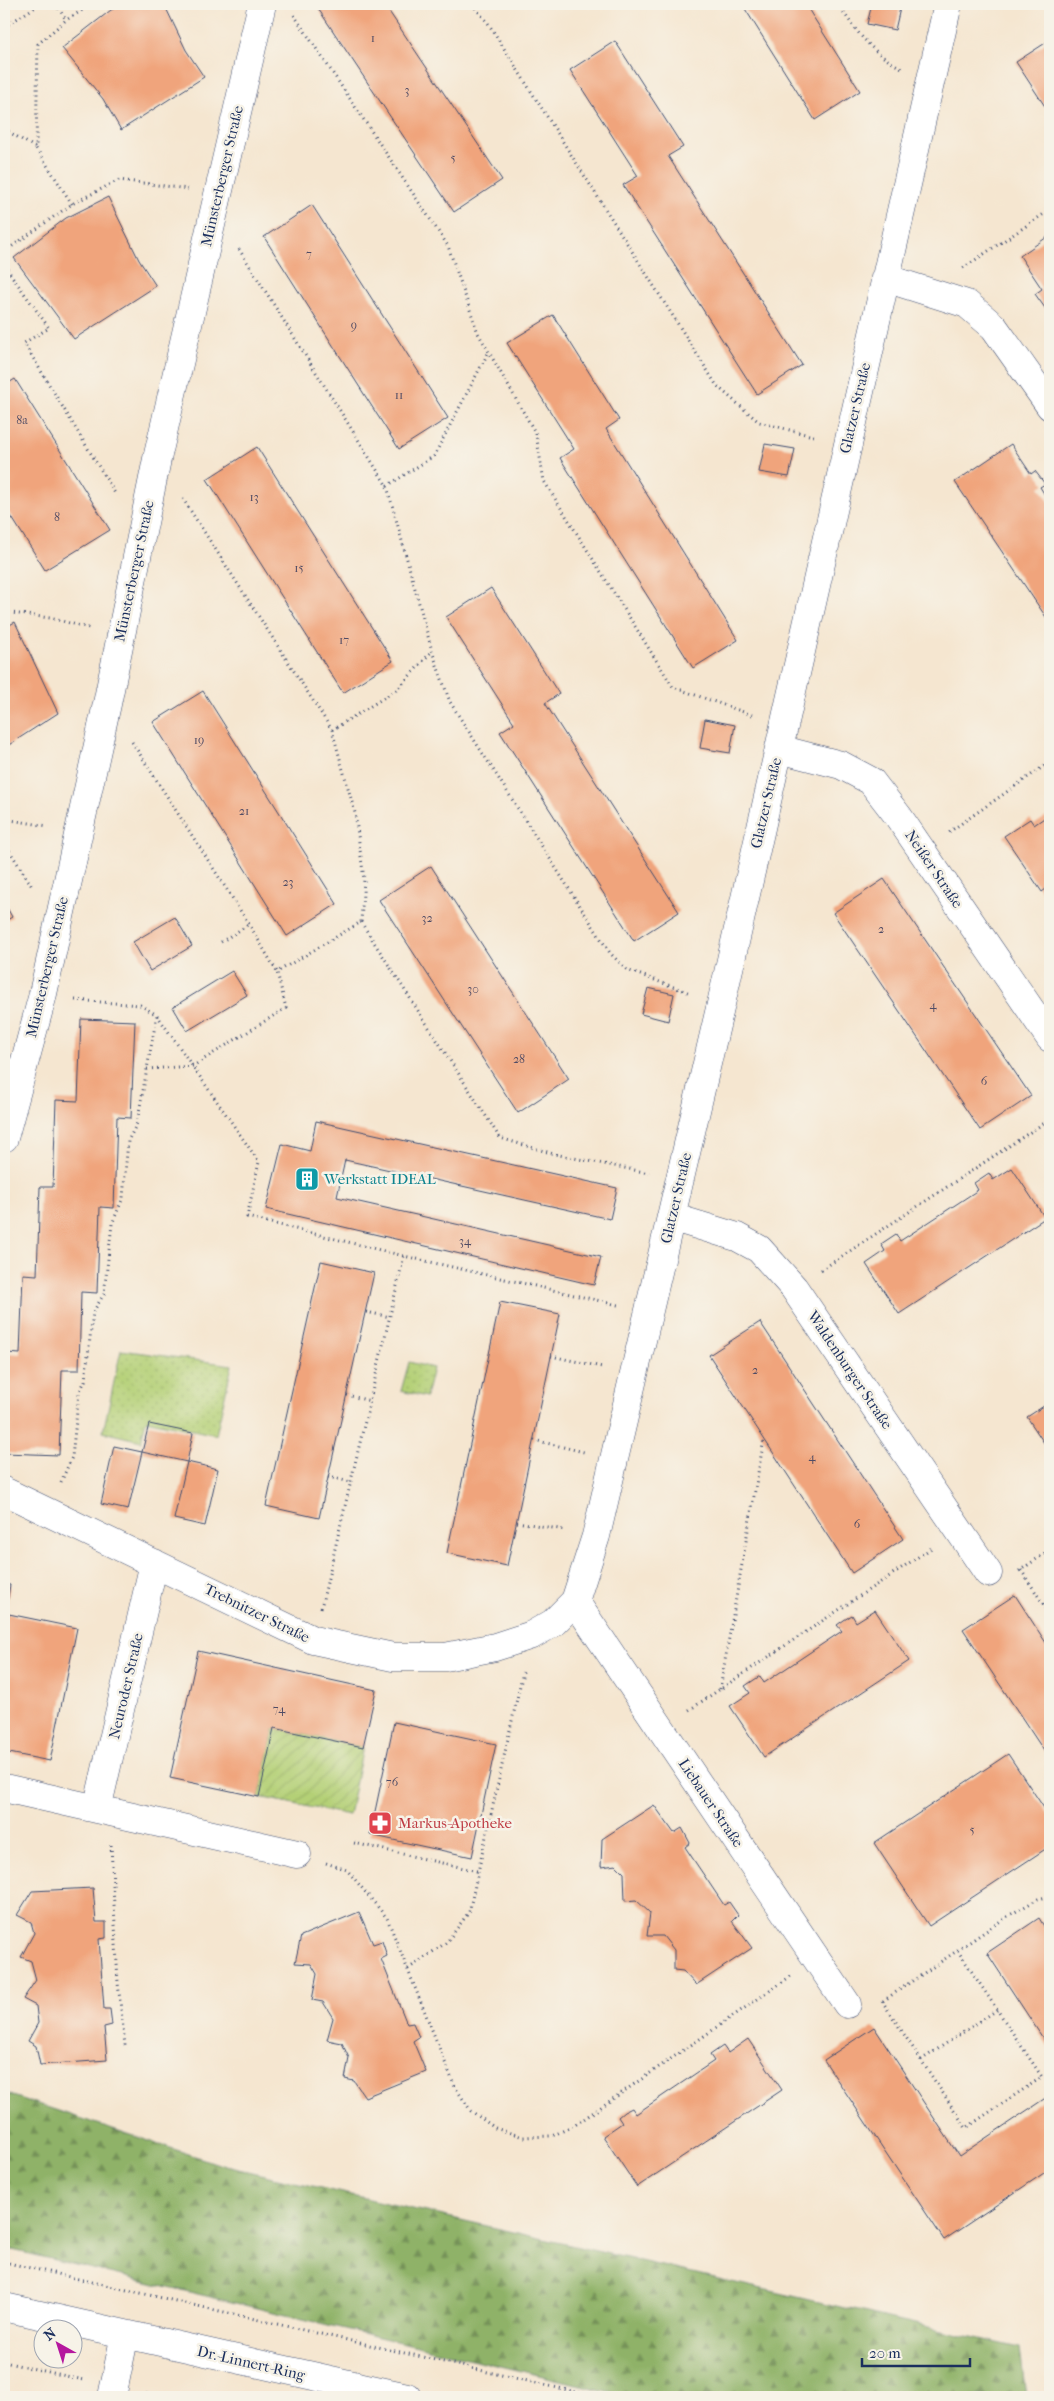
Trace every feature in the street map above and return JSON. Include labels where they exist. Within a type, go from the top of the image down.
[{"type":"street","name":"Münsterberger Straße","points":[[4,1138],[42,998],[107,704],[157,459],[262,4]]},
{"type":"street","name":"Glatzer Straße","points":[[575,1601],[596,1536],[649,1313],[948,4]]},
{"type":"street","points":[[885,278],[967,304],[994,327],[1050,406]]},
{"type":"street","name":"Neißer Straße","points":[[781,737],[871,781],[1050,1038]]},
{"type":"street","name":"Waldenburger Straße","points":[[671,1217],[737,1237],[759,1248],[794,1288],[988,1573]]},
{"type":"street","name":"Trebnitzer Straße","points":[[4,1491],[313,1640],[394,1657],[445,1657],[495,1647],[532,1635],[554,1623],[575,1601]]},
{"type":"street","name":"Neuroder Straße","points":[[103,1810],[154,1563]]},
{"type":"street","name":"Liebauer Straße","points":[[575,1601],[847,2004]]},
{"type":"street","points":[[4,1788],[297,1854]]},
{"type":"street","name":"Dr.-Linnert-Ring","points":[[4,2307],[407,2397]]},
{"type":"street","points":[[112,2397],[125,2334]]},
{"type":"path","points":[[4,27],[40,4]]},
{"type":"path","points":[[56,4],[66,20]]},
{"type":"path","points":[[36,148],[38,44],[66,20],[94,4]]},
{"type":"path","points":[[472,4],[494,32],[717,386],[759,422],[802,432],[846,447]]},
{"type":"path","points":[[838,4],[868,47],[888,61],[929,81]]},
{"type":"path","points":[[292,12],[448,246],[478,333],[536,434],[544,481],[673,686],[781,737]]},
{"type":"path","points":[[4,129],[36,148],[72,204]]},
{"type":"path","points":[[4,252],[72,204],[119,180],[202,190],[387,486],[432,652],[450,702],[610,953],[627,970],[721,1004]]},
{"type":"path","points":[[929,291],[1050,210]]},
{"type":"path","points":[[4,266],[49,328],[24,343],[141,536]]},
{"type":"path","points":[[387,486],[434,456],[489,350]]},
{"type":"path","points":[[157,459],[332,730],[355,813],[364,879],[361,922],[500,1138],[554,1154],[680,1180]]},
{"type":"path","points":[[4,612],[50,618],[120,637]]},
{"type":"path","points":[[332,730],[398,689],[432,652]]},
{"type":"path","points":[[107,704],[249,924],[277,972],[286,1008],[193,1066],[147,1069]]},
{"type":"path","points":[[921,851],[1050,762]]},
{"type":"path","points":[[4,819],[78,832]]},
{"type":"path","points":[[4,842],[57,927]]},
{"type":"path","points":[[277,972],[361,922]]},
{"type":"path","points":[[221,942],[249,924]]},
{"type":"path","points":[[42,998],[140,1005],[157,1014],[259,1162],[247,1217],[649,1313]]},
{"type":"path","points":[[48,1512],[72,1457],[79,1393],[85,1381],[94,1312],[104,1294],[112,1224],[123,1198],[128,1142],[137,1123],[157,1014]]},
{"type":"path","points":[[794,1288],[1050,1119]]},
{"type":"path","points":[[313,1640],[404,1256]]},
{"type":"path","points":[[366,1312],[390,1317]]},
{"type":"path","points":[[551,1356],[634,1375]]},
{"type":"path","points":[[347,1395],[370,1401]]},
{"type":"path","points":[[720,1690],[764,1439]]},
{"type":"path","points":[[534,1440],[614,1459]]},
{"type":"path","points":[[328,1477],[351,1482]]},
{"type":"path","points":[[516,1522],[596,1536]]},
{"type":"path","points":[[661,1728],[958,1529]]},
{"type":"path","points":[[1020,1570],[1050,1614]]},
{"type":"path","points":[[408,1969],[447,1942],[469,1912],[532,1635]]},
{"type":"path","points":[[103,1810],[125,2045]]},
{"type":"path","points":[[354,1843],[477,1872]]},
{"type":"path","points":[[297,1854],[347,1870],[387,1918],[455,2087],[471,2111],[495,2128],[523,2137],[552,2136],[575,2125],[816,1959]]},
{"type":"path","points":[[847,2004],[856,2018],[1008,1916],[1038,1899],[1050,1896]]},
{"type":"path","points":[[882,2001],[966,2128],[1042,2077],[958,1951]]},
{"type":"path","points":[[922,2060],[997,2010]]},
{"type":"path","points":[[4,2262],[598,2397]]},
{"type":"green space","points":[[121,1350],[232,1365],[216,1435],[146,1420],[141,1441],[103,1432]]},
{"type":"green space","points":[[409,1362],[433,1368],[426,1397],[401,1391]]},
{"type":"green space","points":[[274,1728],[363,1747],[349,1815],[259,1797]]},
{"type":"green space","points":[[4,2093],[225,2166],[1020,2348],[1026,2397],[631,2397],[4,2248]]},
{"type":"building","points":[[124,4],[164,4],[186,50],[204,77],[121,130],[103,99],[62,48],[111,10]]},
{"type":"building","points":[[315,4],[384,4],[502,180],[454,212]]},
{"type":"building","points":[[742,4],[805,4],[860,91],[815,120]]},
{"type":"building","points":[[872,4],[901,4],[895,30],[867,24]]},
{"type":"building","points":[[1050,40],[1050,114],[1016,62]]},
{"type":"building","points":[[615,41],[683,147],[668,156],[802,365],[757,394],[623,185],[638,176],[570,70]]},
{"type":"building","points":[[108,197],[139,260],[156,286],[74,339],[14,258],[66,218]]},
{"type":"building","points":[[312,205],[448,418],[399,449],[264,237]]},
{"type":"building","points":[[1050,235],[1050,315],[1035,294],[1042,289],[1020,256]]},
{"type":"building","points":[[553,315],[619,420],[606,429],[738,640],[693,668],[560,458],[574,449],[507,343]]},
{"type":"building","points":[[15,379],[110,530],[45,570],[4,505],[4,386]]},
{"type":"building","points":[[765,444],[795,449],[789,477],[759,472]]},
{"type":"building","points":[[1011,444],[1031,474],[1035,471],[1045,484],[1040,487],[1050,503],[1050,623],[955,482]]},
{"type":"building","points":[[257,447],[393,661],[343,693],[207,479]]},
{"type":"building","points":[[491,588],[559,694],[545,703],[679,912],[634,941],[500,732],[514,723],[446,617]]},
{"type":"building","points":[[15,622],[58,713],[4,748],[4,628]]},
{"type":"building","points":[[203,691],[337,904],[287,936],[153,722]]},
{"type":"building","points":[[705,719],[735,725],[730,753],[700,748]]},
{"type":"building","points":[[1050,814],[1050,886],[1042,892],[1004,836],[1030,819],[1034,825]]},
{"type":"building","points":[[431,866],[569,1079],[518,1113],[379,900]]},
{"type":"building","points":[[884,879],[1031,1096],[980,1130],[833,913]]},
{"type":"building","points":[[4,902],[12,917],[4,922]]},
{"type":"building","points":[[175,917],[192,946],[150,971],[133,942]]},
{"type":"building","points":[[232,971],[247,995],[187,1031],[173,1007]]},
{"type":"building","points":[[648,988],[674,994],[668,1021],[641,1014]]},
{"type":"building","points":[[81,1019],[135,1021],[131,1118],[117,1117],[114,1208],[100,1207],[97,1293],[81,1292],[79,1370],[62,1370],[59,1455],[4,1453],[7,1353],[20,1354],[23,1274],[37,1275],[40,1187],[53,1187],[56,1100],[78,1101]]},
{"type":"building","points":[[316,1121],[617,1188],[610,1219],[345,1160],[337,1197],[601,1257],[594,1285],[266,1209],[282,1144],[310,1151]]},
{"type":"building","points":[[1012,1168],[1045,1218],[899,1314],[866,1264],[885,1251],[881,1244],[896,1234],[900,1241],[978,1190],[974,1183],[989,1173],[993,1180]]},
{"type":"building","points":[[321,1261],[374,1273],[319,1518],[266,1506]]},
{"type":"building","points":[[500,1302],[560,1314],[507,1566],[447,1553]]},
{"type":"building","points":[[760,1322],[903,1539],[852,1573],[709,1355]]},
{"type":"building","points":[[1050,1402],[1050,1452],[1027,1417]]},
{"type":"building","points":[[149,1424],[193,1433],[187,1462],[142,1452]]},
{"type":"building","points":[[114,1446],[142,1452],[128,1510],[101,1504]]},
{"type":"building","points":[[187,1462],[218,1469],[205,1526],[174,1519]]},
{"type":"building","points":[[4,1584],[10,1585],[6,1609],[4,1608]]},
{"type":"building","points":[[1015,1595],[1050,1649],[1050,1760],[963,1629]]},
{"type":"building","points":[[875,1610],[909,1661],[764,1757],[730,1706],[750,1693],[745,1686],[760,1676],[764,1683],[842,1631],[837,1625],[852,1615],[856,1622]]},
{"type":"building","points":[[4,1613],[77,1628],[50,1761],[4,1752]]},
{"type":"building","points":[[198,1651],[376,1690],[363,1747],[274,1728],[259,1797],[170,1778]]},
{"type":"building","points":[[394,1722],[496,1744],[472,1857],[370,1835]]},
{"type":"building","points":[[1008,1754],[1050,1817],[1050,1846],[929,1926],[874,1843]]},
{"type":"building","points":[[654,1805],[674,1833],[682,1828],[690,1843],[685,1847],[724,1905],[729,1902],[738,1915],[732,1921],[752,1948],[696,1985],[683,1971],[674,1970],[674,1950],[663,1936],[647,1936],[650,1913],[636,1900],[625,1901],[624,1873],[616,1865],[601,1867],[602,1839]]},
{"type":"building","points":[[93,1888],[96,1922],[106,1922],[106,1938],[99,1939],[104,2009],[110,2009],[112,2025],[104,2027],[107,2060],[40,2065],[36,2046],[28,2041],[38,2023],[36,2006],[23,1999],[36,1980],[31,1961],[21,1957],[34,1933],[31,1922],[17,1915],[32,1891]]},
{"type":"building","points":[[359,1912],[373,1944],[382,1941],[387,1956],[381,1959],[407,2024],[413,2023],[419,2037],[413,2041],[426,2072],[365,2097],[354,2081],[345,2079],[349,2058],[342,2043],[327,2040],[333,2018],[323,2002],[312,2000],[317,1974],[311,1964],[295,1963],[301,1936]]},
{"type":"building","points":[[1039,1918],[1050,1936],[1050,2049],[987,1953]]},
{"type":"building","points":[[874,2027],[959,2156],[1050,2095],[1050,2169],[944,2240],[824,2060]]},
{"type":"building","points":[[748,2039],[782,2090],[637,2187],[603,2136],[622,2123],[618,2117],[624,2112],[632,2108],[636,2114],[714,2061],[710,2055],[723,2046],[728,2053]]},
{"type":"place","name":"Werkstatt IDEAL","points":[[307,1179]]},
{"type":"place","name":"Markus-Apotheke","points":[[380,1823]]}]
